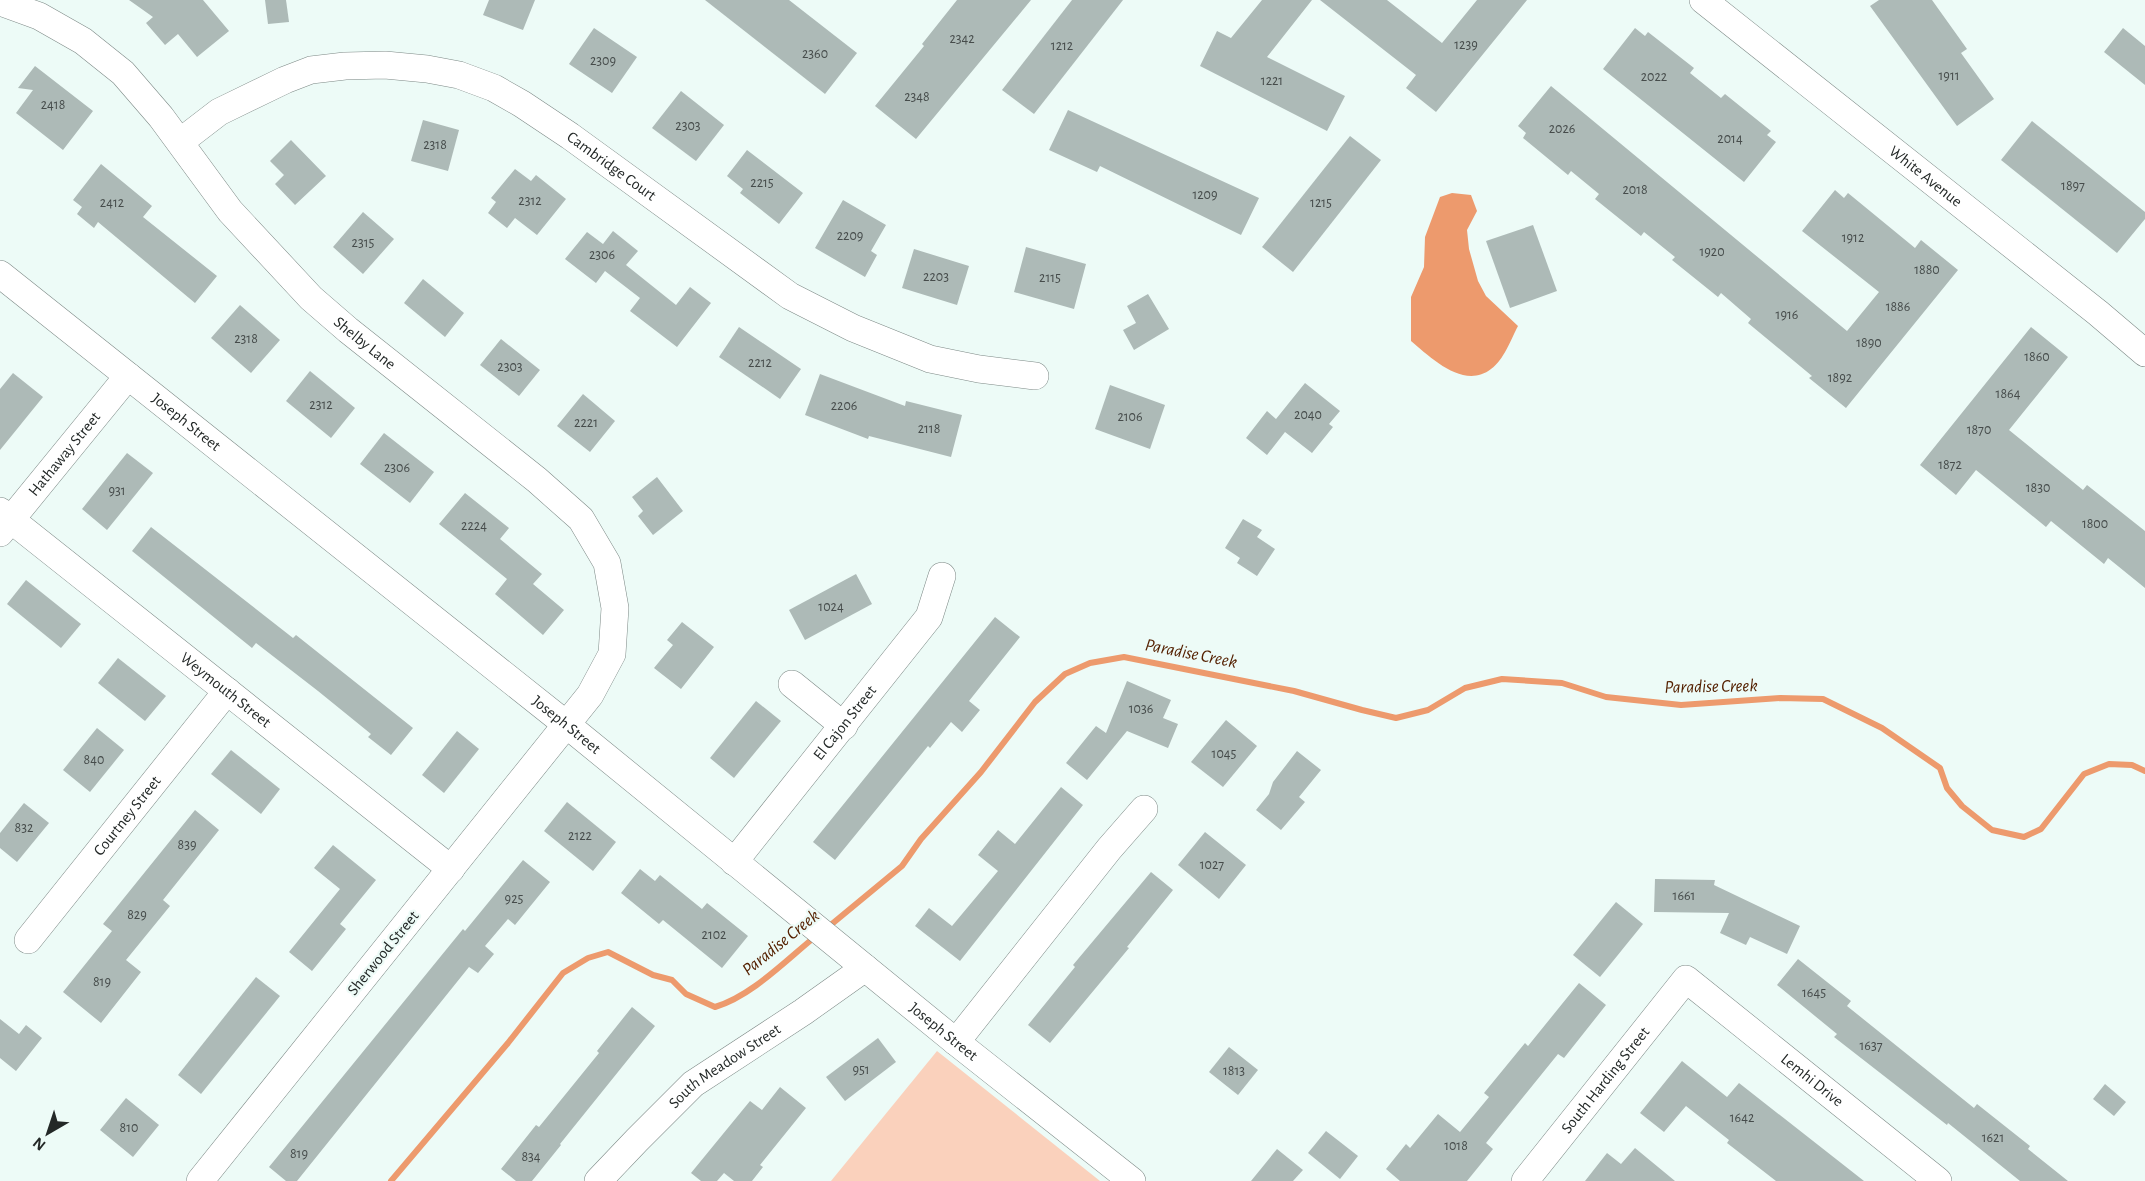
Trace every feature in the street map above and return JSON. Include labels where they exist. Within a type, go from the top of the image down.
[{"type":"street","name":"White Avenue","points":[[1703,0],[2098,313],[2145,353]]},
{"type":"street","name":"Shelby Lane","points":[[0,2],[39,16],[83,41],[123,73],[161,117],[230,211],[311,298],[537,480],[581,519],[607,563],[615,608],[612,654],[590,694],[567,725]]},
{"type":"street","name":"Cambridge Court","points":[[180,142],[219,112],[311,70],[385,65],[459,75],[494,88],[560,129],[790,296],[852,328],[930,359],[979,369],[1035,376]]},
{"type":"street","name":"Joseph Street","points":[[0,274],[567,725],[956,1042],[1132,1181]]},
{"type":"street","name":"Hathaway Street","points":[[4,521],[128,376]]},
{"type":"street","name":"Weymouth Street","points":[[4,521],[227,691],[451,869]]},
{"type":"street","name":"El Cajon Street","points":[[734,862],[929,617],[942,576]]},
{"type":"street","points":[[792,684],[843,726]]},
{"type":"street","name":"Courtney Street","points":[[28,940],[227,691]]},
{"type":"street","name":"Sherwood Street","points":[[200,1181],[567,725]]},
{"type":"street","points":[[956,1042],[1109,849],[1144,809]]},
{"type":"street","name":"South Meadow Street","points":[[598,1181],[693,1084],[804,1012],[865,968]]},
{"type":"street","name":"South Harding Street","points":[[1525,1181],[1686,979]]},
{"type":"street","name":"Lemhi Drive","points":[[1686,979],[1938,1181]]},
{"type":"shaded area","points":[[1452,193],[1471,195],[1477,211],[1467,230],[1469,249],[1478,281],[1486,296],[1518,326],[1500,360],[1481,375],[1459,374],[1448,369],[1411,341],[1411,297],[1424,267],[1425,237],[1440,197]]},
{"type":"shaded area","points":[[937,1051],[1100,1181],[831,1181]]},
{"type":"building","points":[[129,0],[203,0],[229,31],[197,57],[178,34],[165,45],[146,23],[153,17]]},
{"type":"building","points":[[265,0],[286,0],[289,22],[268,24]]},
{"type":"building","points":[[489,0],[535,0],[523,30],[483,15]]},
{"type":"building","points":[[705,0],[789,0],[857,53],[825,94]]},
{"type":"building","points":[[957,0],[1031,0],[916,139],[875,106],[924,46],[922,44]]},
{"type":"building","points":[[1072,0],[1123,0],[1034,114],[1002,90]]},
{"type":"building","points":[[1262,0],[1312,0],[1267,57],[1345,96],[1327,131],[1200,66],[1217,31],[1231,38]]},
{"type":"building","points":[[1320,0],[1387,0],[1442,43],[1477,0],[1527,0],[1436,112],[1406,88],[1416,75]]},
{"type":"building","points":[[1879,0],[1932,0],[1967,49],[1961,53],[1994,99],[1957,126],[1870,6]]},
{"type":"building","points":[[594,28],[637,57],[612,93],[569,64]]},
{"type":"building","points":[[1635,28],[1645,36],[1648,32],[1694,68],[1690,73],[1721,98],[1725,94],[1771,131],[1767,135],[1776,142],[1744,182],[1603,69]]},
{"type":"building","points":[[2123,28],[2145,46],[2145,85],[2104,52]]},
{"type":"building","points":[[35,66],[93,111],[63,150],[16,113],[33,90],[18,88]]},
{"type":"building","points":[[1551,86],[1847,331],[1879,292],[1802,231],[1835,190],[1844,198],[1848,193],[1915,248],[1921,240],[1958,270],[1846,408],[1809,378],[1812,376],[1748,323],[1751,319],[1721,293],[1718,297],[1672,260],[1675,257],[1644,232],[1641,236],[1595,199],[1599,194],[1571,171],[1568,175],[1523,138],[1526,133],[1518,126]]},
{"type":"building","points":[[681,91],[724,125],[696,161],[652,128]]},
{"type":"building","points":[[1068,110],[1259,198],[1241,235],[1100,166],[1097,172],[1049,150]]},
{"type":"building","points":[[423,120],[459,130],[448,171],[411,161]]},
{"type":"building","points":[[2032,121],[2145,212],[2145,219],[2117,253],[2001,160]]},
{"type":"building","points":[[1350,136],[1381,160],[1293,272],[1262,247]]},
{"type":"building","points":[[291,140],[326,176],[295,205],[275,184],[284,175],[270,161]]},
{"type":"building","points":[[747,150],[803,193],[779,224],[740,193],[743,189],[727,176]]},
{"type":"building","points":[[101,164],[152,206],[143,217],[217,276],[195,303],[98,222],[94,228],[77,214],[82,207],[73,200]]},
{"type":"building","points":[[515,169],[531,181],[536,175],[566,199],[537,235],[515,218],[507,228],[488,213],[496,202],[491,198]]},
{"type":"building","points":[[843,200],[886,225],[871,251],[877,255],[865,277],[815,248]]},
{"type":"building","points":[[363,212],[394,239],[363,274],[333,247]]},
{"type":"building","points":[[1533,225],[1557,291],[1510,308],[1486,241]]},
{"type":"building","points":[[613,231],[638,251],[626,265],[676,305],[690,287],[711,303],[677,347],[630,311],[640,298],[605,271],[596,283],[565,259],[587,232],[603,244]]},
{"type":"building","points":[[1026,247],[1086,264],[1074,309],[1014,292]]},
{"type":"building","points":[[914,249],[969,266],[957,305],[902,288]]},
{"type":"building","points":[[423,279],[464,313],[445,337],[404,303]]},
{"type":"building","points":[[1148,294],[1169,329],[1134,350],[1123,330],[1136,323],[1127,306]]},
{"type":"building","points":[[240,305],[280,340],[251,373],[211,338]]},
{"type":"building","points":[[739,327],[801,369],[780,399],[719,357]]},
{"type":"building","points":[[2031,327],[2068,357],[2009,430],[2083,490],[2087,485],[2145,531],[2145,588],[2108,558],[2104,564],[2051,521],[2046,527],[1976,470],[1956,495],[1920,465]]},
{"type":"building","points":[[501,339],[540,370],[519,396],[480,365]]},
{"type":"building","points":[[310,371],[355,408],[331,438],[286,401]]},
{"type":"building","points":[[13,373],[43,397],[0,450],[0,389]]},
{"type":"building","points":[[820,374],[905,406],[906,401],[962,415],[951,457],[869,436],[868,439],[805,415]]},
{"type":"building","points":[[1305,383],[1340,411],[1329,424],[1333,427],[1312,453],[1285,432],[1267,455],[1246,438],[1267,411],[1276,419]]},
{"type":"building","points":[[1110,385],[1165,405],[1150,449],[1095,429]]},
{"type":"building","points":[[583,394],[615,421],[590,452],[557,426]]},
{"type":"building","points":[[384,433],[434,472],[410,503],[360,464]]},
{"type":"building","points":[[127,453],[153,473],[107,530],[82,509]]},
{"type":"building","points":[[657,477],[683,511],[653,535],[638,516],[643,511],[632,497]]},
{"type":"building","points":[[465,493],[509,528],[500,539],[542,574],[533,584],[564,610],[543,635],[495,594],[507,579],[439,524]]},
{"type":"building","points":[[1243,519],[1262,530],[1257,537],[1275,549],[1257,576],[1237,563],[1240,558],[1225,548]]},
{"type":"building","points":[[151,527],[293,638],[296,635],[413,728],[391,755],[368,737],[371,734],[318,691],[256,643],[252,648],[132,551]]},
{"type":"building","points":[[856,574],[872,604],[805,640],[789,610]]},
{"type":"building","points":[[26,580],[81,624],[61,648],[7,604]]},
{"type":"building","points":[[995,617],[1020,637],[969,701],[980,710],[962,732],[951,722],[930,748],[928,746],[835,860],[813,842]]},
{"type":"building","points":[[682,622],[714,647],[681,689],[654,668],[673,645],[667,640]]},
{"type":"building","points":[[118,658],[166,696],[145,721],[98,683]]},
{"type":"building","points":[[1127,681],[1171,700],[1163,718],[1178,724],[1168,748],[1127,731],[1087,780],[1066,763],[1096,726],[1106,733]]},
{"type":"building","points":[[756,701],[781,721],[734,778],[710,758]]},
{"type":"building","points":[[1226,720],[1257,746],[1223,787],[1191,762]]},
{"type":"building","points":[[97,728],[124,750],[90,792],[63,770]]},
{"type":"building","points":[[457,731],[479,749],[444,793],[422,775]]},
{"type":"building","points":[[231,750],[280,789],[261,814],[211,774]]},
{"type":"building","points":[[1297,751],[1321,770],[1299,797],[1305,802],[1281,830],[1256,810],[1269,794],[1273,782]]},
{"type":"building","points":[[1061,787],[1083,805],[960,961],[915,926],[929,908],[952,926],[998,871],[978,855],[998,830],[1015,844]]},
{"type":"building","points":[[567,802],[616,842],[593,871],[544,831]]},
{"type":"building","points":[[24,803],[49,823],[17,862],[0,848],[0,833]]},
{"type":"building","points":[[195,810],[219,830],[163,900],[170,906],[126,960],[141,972],[101,1023],[63,992],[112,931],[103,924]]},
{"type":"building","points":[[1205,832],[1246,865],[1219,899],[1178,865]]},
{"type":"building","points":[[333,845],[376,880],[340,924],[346,929],[312,971],[289,952],[340,889],[314,868]]},
{"type":"building","points":[[523,860],[550,882],[515,925],[508,919],[485,946],[494,954],[478,973],[469,967],[297,1181],[286,1181],[269,1167],[463,929],[465,931]]},
{"type":"building","points":[[640,869],[655,881],[660,875],[702,909],[707,903],[748,936],[722,968],[663,920],[659,924],[621,893]]},
{"type":"building","points":[[1151,872],[1173,890],[1127,947],[1129,948],[1050,1043],[1028,1025],[1075,967],[1073,965]]},
{"type":"building","points":[[1655,879],[1715,880],[1714,885],[1800,926],[1787,954],[1750,937],[1746,945],[1720,933],[1729,913],[1654,912]]},
{"type":"building","points":[[1616,902],[1643,924],[1600,977],[1573,955]]},
{"type":"building","points":[[1798,959],[1851,1001],[1847,1006],[1974,1108],[1977,1104],[2030,1146],[2028,1149],[2068,1181],[2020,1181],[1834,1037],[1837,1034],[1777,985]]},
{"type":"building","points":[[256,977],[280,996],[201,1094],[178,1075]]},
{"type":"building","points":[[1579,983],[1606,1005],[1564,1058],[1558,1054],[1486,1143],[1493,1149],[1467,1181],[1400,1181],[1386,1169],[1406,1144],[1410,1148],[1438,1114],[1460,1132],[1489,1097],[1484,1093],[1525,1043],[1528,1046]]},
{"type":"building","points":[[632,1007],[655,1026],[532,1181],[516,1181],[501,1169],[536,1125],[539,1127],[599,1053],[597,1051]]},
{"type":"building","points":[[0,1019],[19,1034],[26,1025],[42,1038],[16,1071],[0,1058]]},
{"type":"building","points":[[878,1038],[896,1062],[845,1101],[826,1077]]},
{"type":"building","points":[[1229,1047],[1258,1070],[1238,1095],[1209,1072]]},
{"type":"building","points":[[1682,1061],[1727,1097],[1739,1083],[1864,1181],[1776,1181],[1727,1143],[1729,1140],[1686,1106],[1664,1132],[1640,1113]]},
{"type":"building","points":[[2105,1084],[2126,1102],[2114,1116],[2093,1099]]},
{"type":"building","points":[[780,1087],[806,1108],[760,1165],[763,1167],[752,1181],[734,1181],[724,1173],[717,1181],[701,1181],[691,1173],[750,1101],[762,1110]]},
{"type":"building","points":[[126,1098],[159,1125],[133,1157],[100,1130]]},
{"type":"building","points":[[1326,1131],[1358,1156],[1340,1179],[1308,1153]]},
{"type":"building","points":[[1635,1148],[1675,1181],[1585,1181],[1607,1153],[1621,1164]]},
{"type":"building","points":[[1277,1149],[1303,1170],[1293,1181],[1251,1181]]},
{"type":"waterway","name":"Paradise Creek","points":[[827,928],[902,866],[921,839],[981,772],[1035,702],[1065,674],[1090,663],[1124,657],[1294,691],[1396,718],[1428,710],[1465,688],[1502,679],[1562,683],[1606,697],[1681,705],[1780,698],[1823,699],[1882,728],[1940,768],[1947,788],[1962,806],[1992,830],[2024,837],[2041,829],[2084,774],[2109,764],[2132,765],[2145,771]]},
{"type":"waterway","name":"Paradise Creek","points":[[391,1181],[508,1043],[563,973],[588,958],[608,952],[653,975],[672,980],[686,994],[715,1007],[729,1002],[755,986],[816,936]]}]
